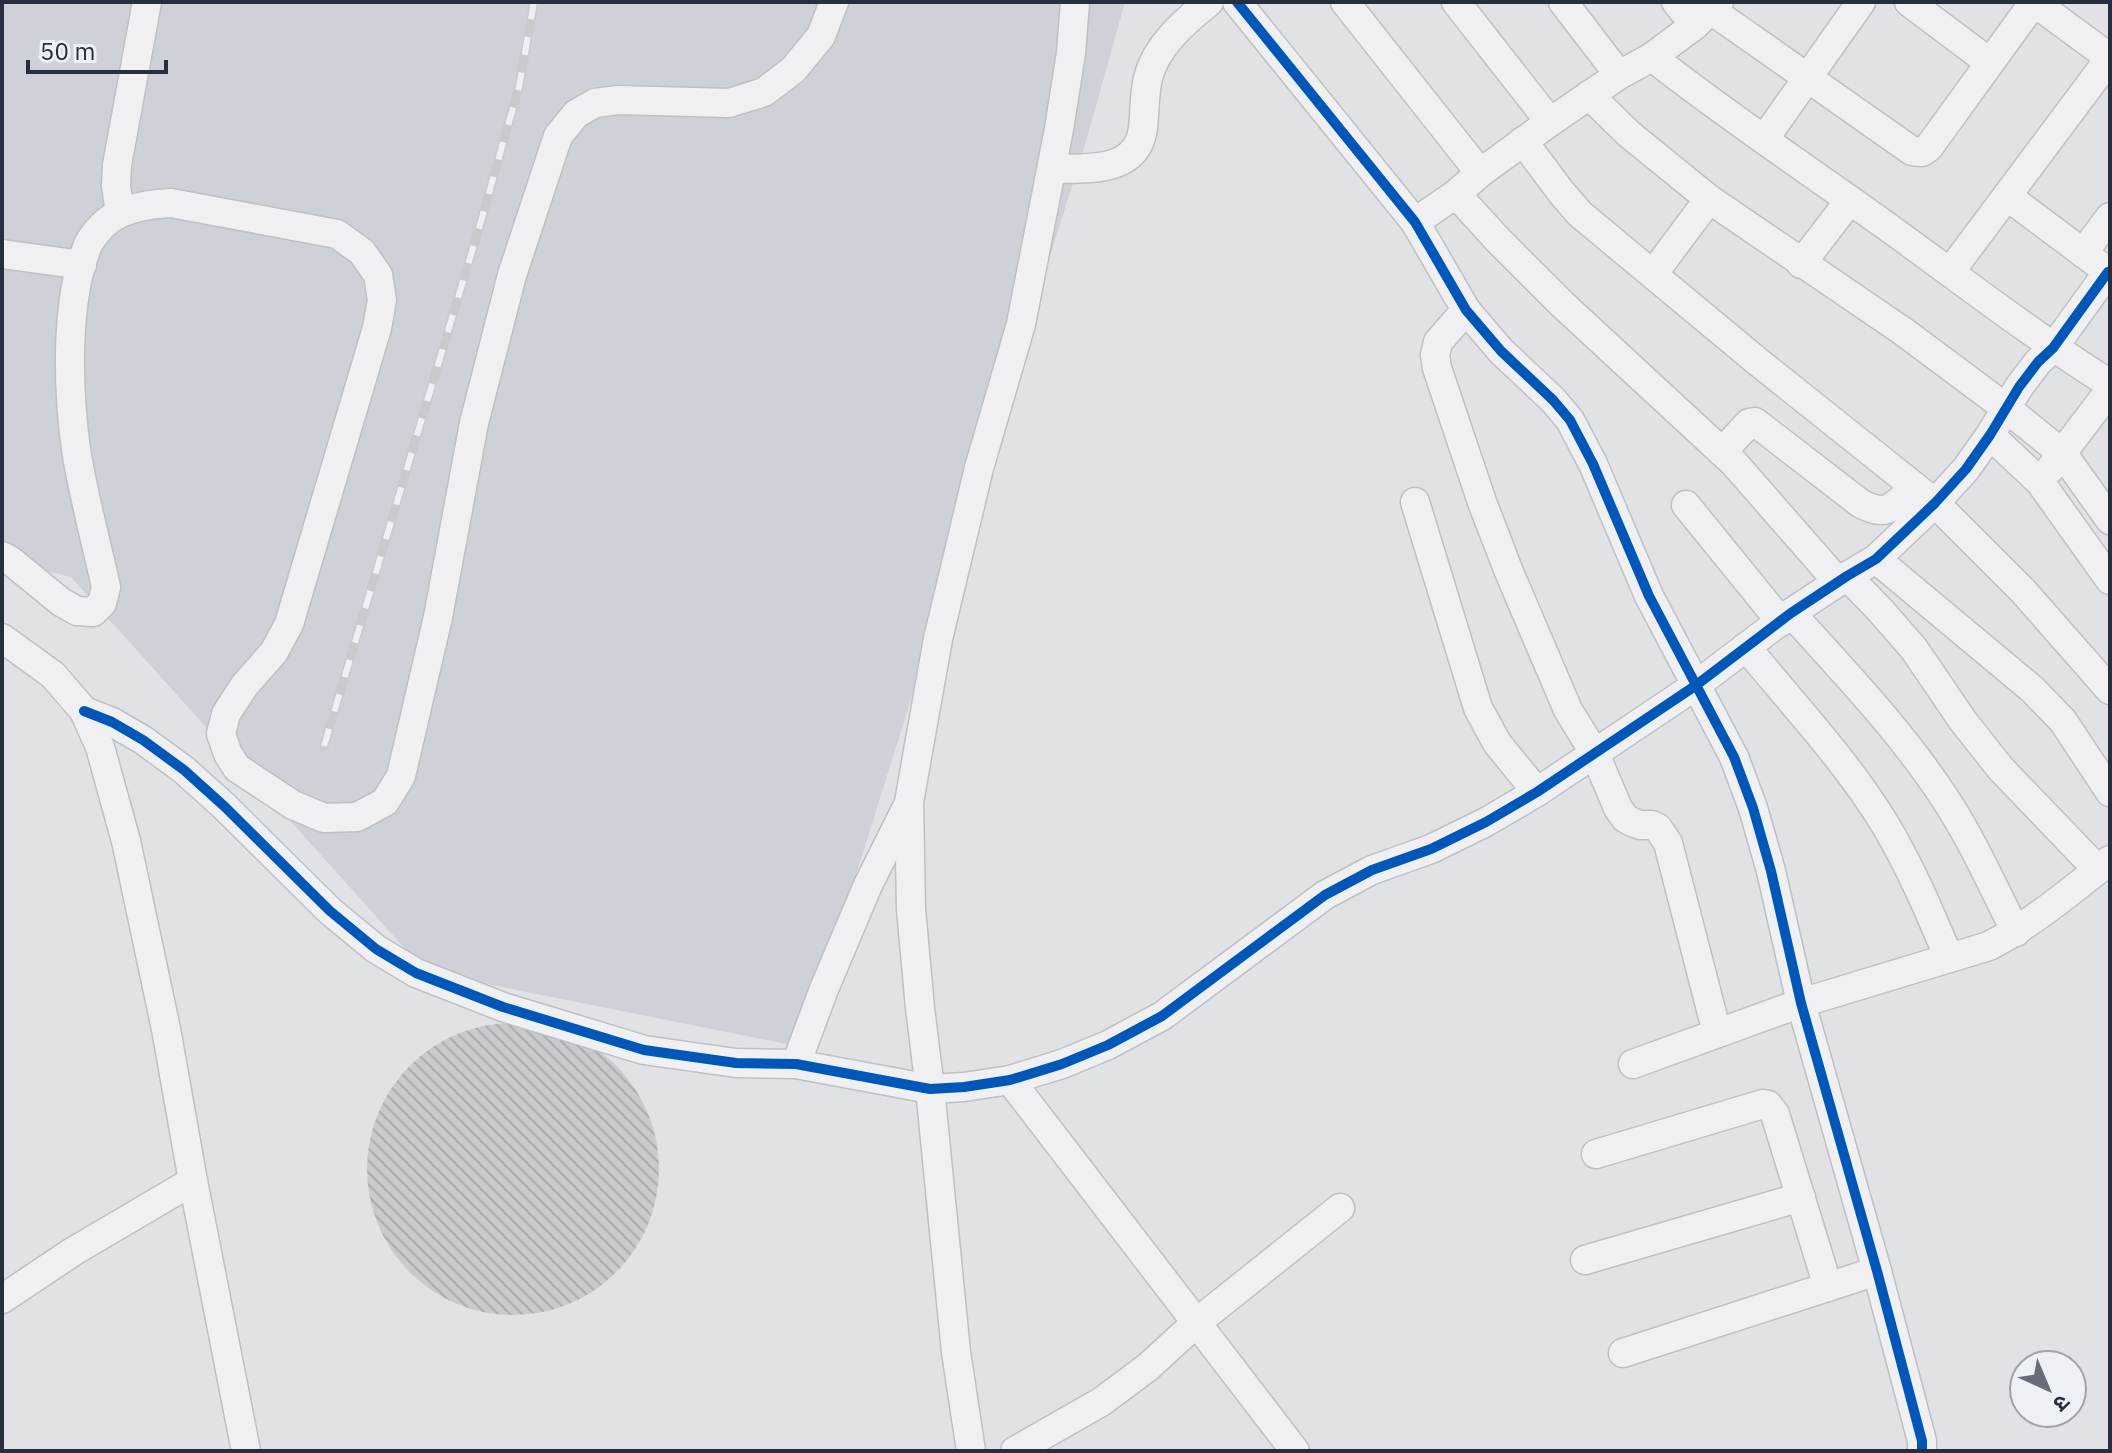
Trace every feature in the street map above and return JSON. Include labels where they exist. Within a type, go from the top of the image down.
[{"type":"street","points":[[120,213],[117,165],[147,2]]},
{"type":"street","points":[[2,556],[77,611],[93,612],[102,603],[106,587],[76,451],[70,385],[73,305],[86,247],[104,224],[120,213],[151,204],[171,203],[337,234],[362,252],[378,275],[382,300],[377,328],[289,624],[274,652],[244,686],[226,714],[221,734],[237,768],[293,805],[324,818],[357,817],[385,802],[401,776],[438,617],[484,379],[512,275],[558,136],[576,114],[595,103],[618,100],[729,103],[764,92],[793,70],[821,36],[834,2]]},
{"type":"street","points":[[971,1451],[956,1352],[920,1008],[911,909],[909,802],[938,639],[979,468],[1021,324],[1052,169],[1071,53],[1075,2]]},
{"type":"street","points":[[1052,169],[1100,167],[1127,159],[1142,133],[1148,78],[1160,51],[1186,21],[1209,2]]},
{"type":"street","points":[[1237,2],[1415,222],[1466,310],[1501,351],[1570,420],[1593,464],[1649,596],[1734,757],[1771,871],[1801,1003],[1877,1271],[1922,1441],[1922,1451]]},
{"type":"street","points":[[1345,2],[1480,173]]},
{"type":"street","points":[[1456,2],[1550,122]]},
{"type":"street","points":[[1563,2],[1619,75]]},
{"type":"street","points":[[1676,2],[1708,12],[1912,151],[1922,152],[1929,147],[2034,2],[2110,58],[1950,272]]},
{"type":"street","points":[[1765,138],[1861,2]]},
{"type":"street","points":[[1909,2],[1989,62]]},
{"type":"street","points":[[1415,222],[1550,122],[1619,75],[1652,57],[1708,12]]},
{"type":"street","points":[[1652,57],[2110,387],[2040,482]]},
{"type":"street","points":[[1589,95],[1629,134],[1709,199],[1904,332],[2063,454],[2110,520]]},
{"type":"street","points":[[1523,141],[1580,214],[1925,495],[2023,591],[2110,690]]},
{"type":"street","points":[[1456,194],[1562,304],[1722,452],[1842,579],[1914,649],[1963,721],[2001,769],[2104,865],[2053,906],[2016,932],[1989,946],[1801,1003],[1633,1064]]},
{"type":"street","points":[[1722,452],[1749,423],[1755,422],[1860,503],[1880,511],[1925,495],[1966,469],[2019,387],[2053,348],[2109,273],[2007,196]]},
{"type":"street","points":[[1653,274],[1709,199]]},
{"type":"street","points":[[1801,264],[1850,200]]},
{"type":"street","points":[[2083,253],[2110,217]]},
{"type":"street","points":[[2,254],[82,265]]},
{"type":"street","points":[[1466,310],[1438,342],[1435,355],[1473,476],[1509,572],[1568,710],[1595,754],[1618,808],[1625,818],[1658,828],[1668,843],[1717,1033]]},
{"type":"street","points":[[1990,435],[2040,482],[2110,580]]},
{"type":"street","points":[[84,711],[112,722],[143,740],[184,770],[330,911],[376,949],[416,973],[503,1007],[644,1050],[736,1063],[796,1064],[930,1089],[964,1087],[1010,1080],[1062,1064],[1108,1045],[1162,1016],[1325,895],[1372,870],[1445,842],[1537,792],[1695,686],[1786,617],[1876,559],[1925,495]]},
{"type":"street","points":[[1415,502],[1478,708],[1497,743],[1537,792]]},
{"type":"street","points":[[1686,505],[1786,617],[1905,742],[1945,798],[1969,839],[2016,932]]},
{"type":"street","points":[[1876,559],[2032,689],[2063,721],[2110,792]]},
{"type":"street","points":[[2,638],[53,675],[84,711],[100,747],[126,841],[166,1029],[246,1451]]},
{"type":"street","points":[[1746,647],[1839,760],[1884,824],[1914,878],[1949,958]]},
{"type":"street","points":[[796,1064],[868,885],[909,802]]},
{"type":"street","points":[[1010,1080],[1295,1451]]},
{"type":"street","points":[[1596,1154],[1768,1105],[1775,1114],[1828,1287]]},
{"type":"street","points":[[2,1299],[74,1251],[193,1181]]},
{"type":"street","points":[[1585,1260],[1801,1197]]},
{"type":"street","points":[[1015,1451],[1101,1402],[1148,1367],[1196,1323],[1340,1208]]},
{"type":"street","points":[[1623,1353],[1877,1271]]},
{"type":"shaded area","points":[[2,2],[1125,2],[1087,138],[802,1047],[426,972],[71,577],[2,560]]},
{"type":"building","points":[[513,1023],[555,1029],[582,1040],[606,1056],[626,1076],[642,1100],[653,1127],[659,1169],[653,1211],[642,1238],[626,1262],[606,1282],[582,1298],[555,1309],[513,1315],[471,1309],[444,1298],[420,1282],[400,1262],[384,1238],[373,1211],[367,1169],[373,1127],[384,1100],[400,1076],[420,1056],[444,1040],[471,1029]]},
{"type":"railway","points":[[324,746],[519,87],[534,2]]},
{"type":"cycle path","points":[[1237,2],[1415,222],[1466,310],[1501,351],[1570,420],[1593,464],[1649,596],[1734,757],[1771,871],[1801,1003],[1877,1271],[1922,1441],[1922,1451]]},
{"type":"cycle path","points":[[84,711],[112,722],[143,740],[184,770],[330,911],[376,949],[416,973],[503,1007],[644,1050],[736,1063],[796,1064],[930,1089],[1010,1080],[1062,1064],[1108,1045],[1162,1016],[1325,895],[1372,870],[1431,849],[1537,792],[1695,686],[1791,613],[1876,559],[1966,469],[2019,387],[2053,348],[2108,272]]}]
